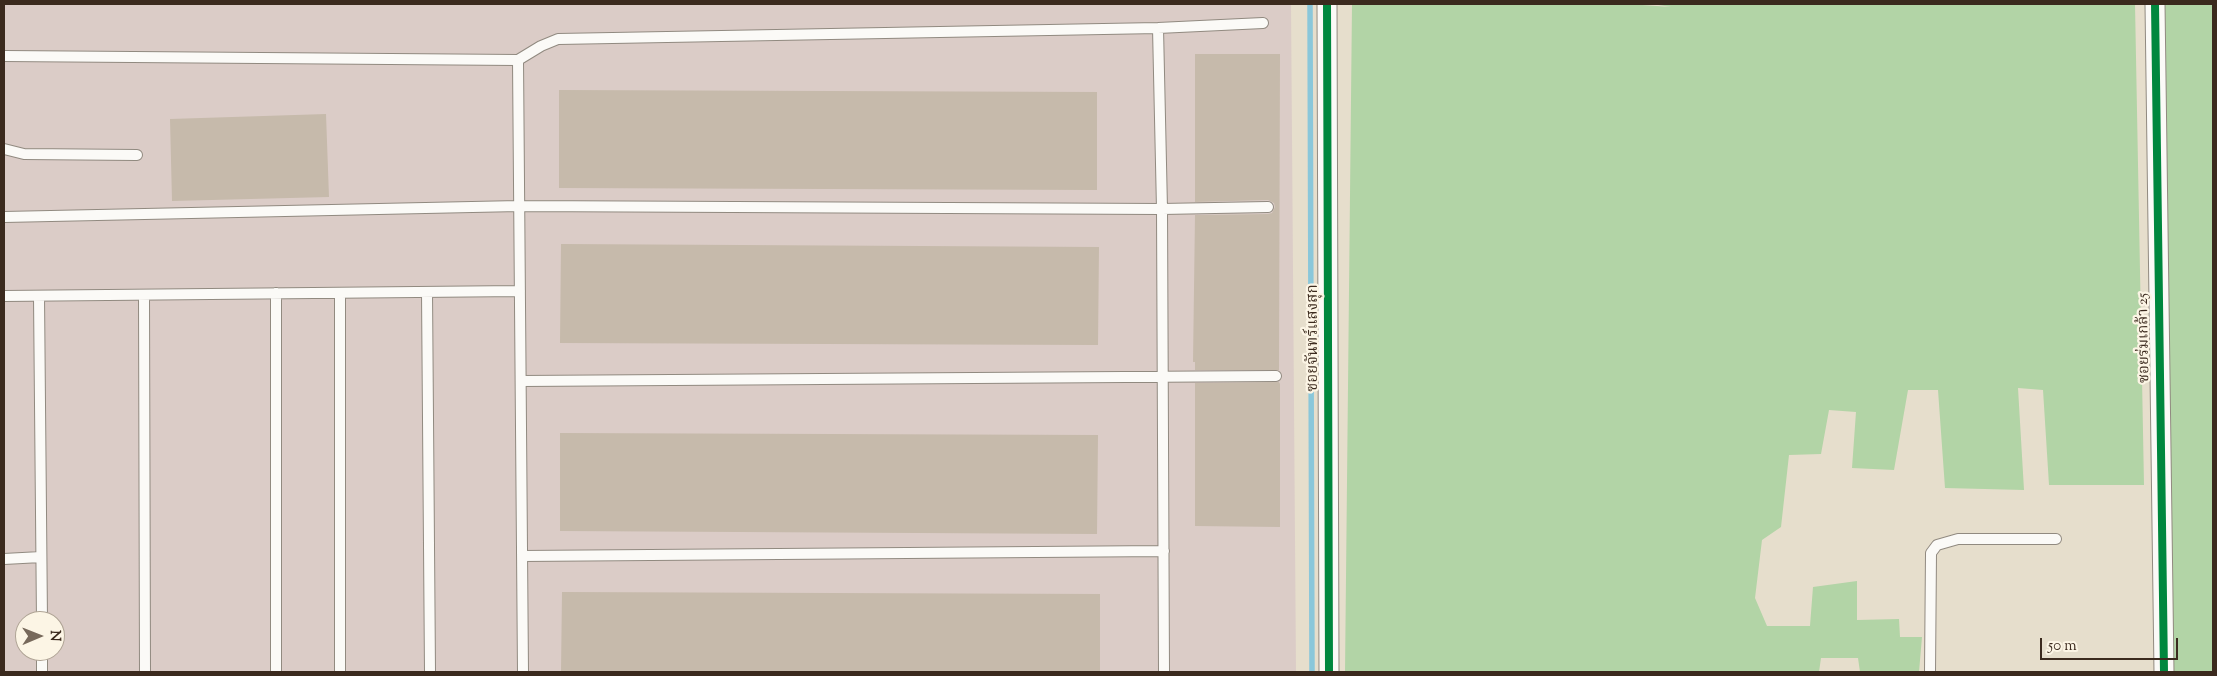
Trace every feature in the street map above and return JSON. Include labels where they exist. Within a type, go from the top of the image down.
[{"type":"street","name":"ซอยจันทร์แสงสุก","points":[[1327,4],[1329,672]]},
{"type":"street","name":"ซอยร่มเกล้า 25","points":[[2155,4],[2164,672]]},
{"type":"lane","points":[[4,56],[518,60],[541,46],[558,39],[1158,28],[1263,24]]},
{"type":"lane","points":[[1158,28],[1162,209],[1164,672]]},
{"type":"lane","points":[[518,60],[523,672]]},
{"type":"lane","points":[[4,149],[24,154],[137,155]]},
{"type":"lane","points":[[4,217],[519,206],[1162,209],[1268,207]]},
{"type":"lane","points":[[4,296],[520,291]]},
{"type":"lane","points":[[427,292],[430,672]]},
{"type":"lane","points":[[276,293],[276,672]]},
{"type":"lane","points":[[340,293],[340,672]]},
{"type":"lane","points":[[144,295],[144,672]]},
{"type":"lane","points":[[39,296],[42,611]]},
{"type":"lane","points":[[521,381],[1276,376]]},
{"type":"lane","points":[[1930,672],[1931,553],[1937,544],[1958,538],[2056,539]]},
{"type":"lane","points":[[522,556],[1164,551]]},
{"type":"lane","points":[[4,559],[41,557]]},
{"type":"shaded area","points":[[4,4],[1291,4],[1296,672],[4,672]]},
{"type":"green space","points":[[1352,4],[1628,4],[1671,7],[1652,4],[2135,4],[2144,485],[2049,485],[2043,390],[2018,388],[2024,490],[1945,488],[1938,390],[1908,390],[1894,470],[1852,468],[1856,412],[1829,410],[1821,454],[1789,455],[1781,527],[1762,540],[1755,598],[1767,626],[1810,626],[1813,587],[1857,581],[1857,620],[1899,619],[1900,637],[1922,637],[1919,672],[1860,672],[1858,658],[1821,658],[1819,672],[1345,672]]},
{"type":"green space","points":[[2160,4],[2213,4],[2213,672],[2167,672]]},
{"type":"building","points":[[1195,54],[1280,54],[1279,370],[1195,370],[1195,362],[1193,362],[1195,215],[1268,214],[1272,213],[1275,207],[1274,203],[1268,200],[1195,202]]},
{"type":"building","points":[[559,90],[1097,92],[1097,190],[559,188]]},
{"type":"building","points":[[326,114],[329,197],[172,201],[170,119]]},
{"type":"building","points":[[561,244],[1099,247],[1098,345],[560,343]]},
{"type":"building","points":[[1279,382],[1280,527],[1195,526],[1195,383]]},
{"type":"building","points":[[560,433],[1098,435],[1097,534],[560,531]]},
{"type":"building","points":[[562,592],[1100,594],[1100,672],[561,672]]},
{"type":"waterway","points":[[1310,4],[1312,672]]},
{"type":"cycle path","points":[[1327,4],[1329,672]]},
{"type":"cycle path","points":[[2155,4],[2164,672]]}]
